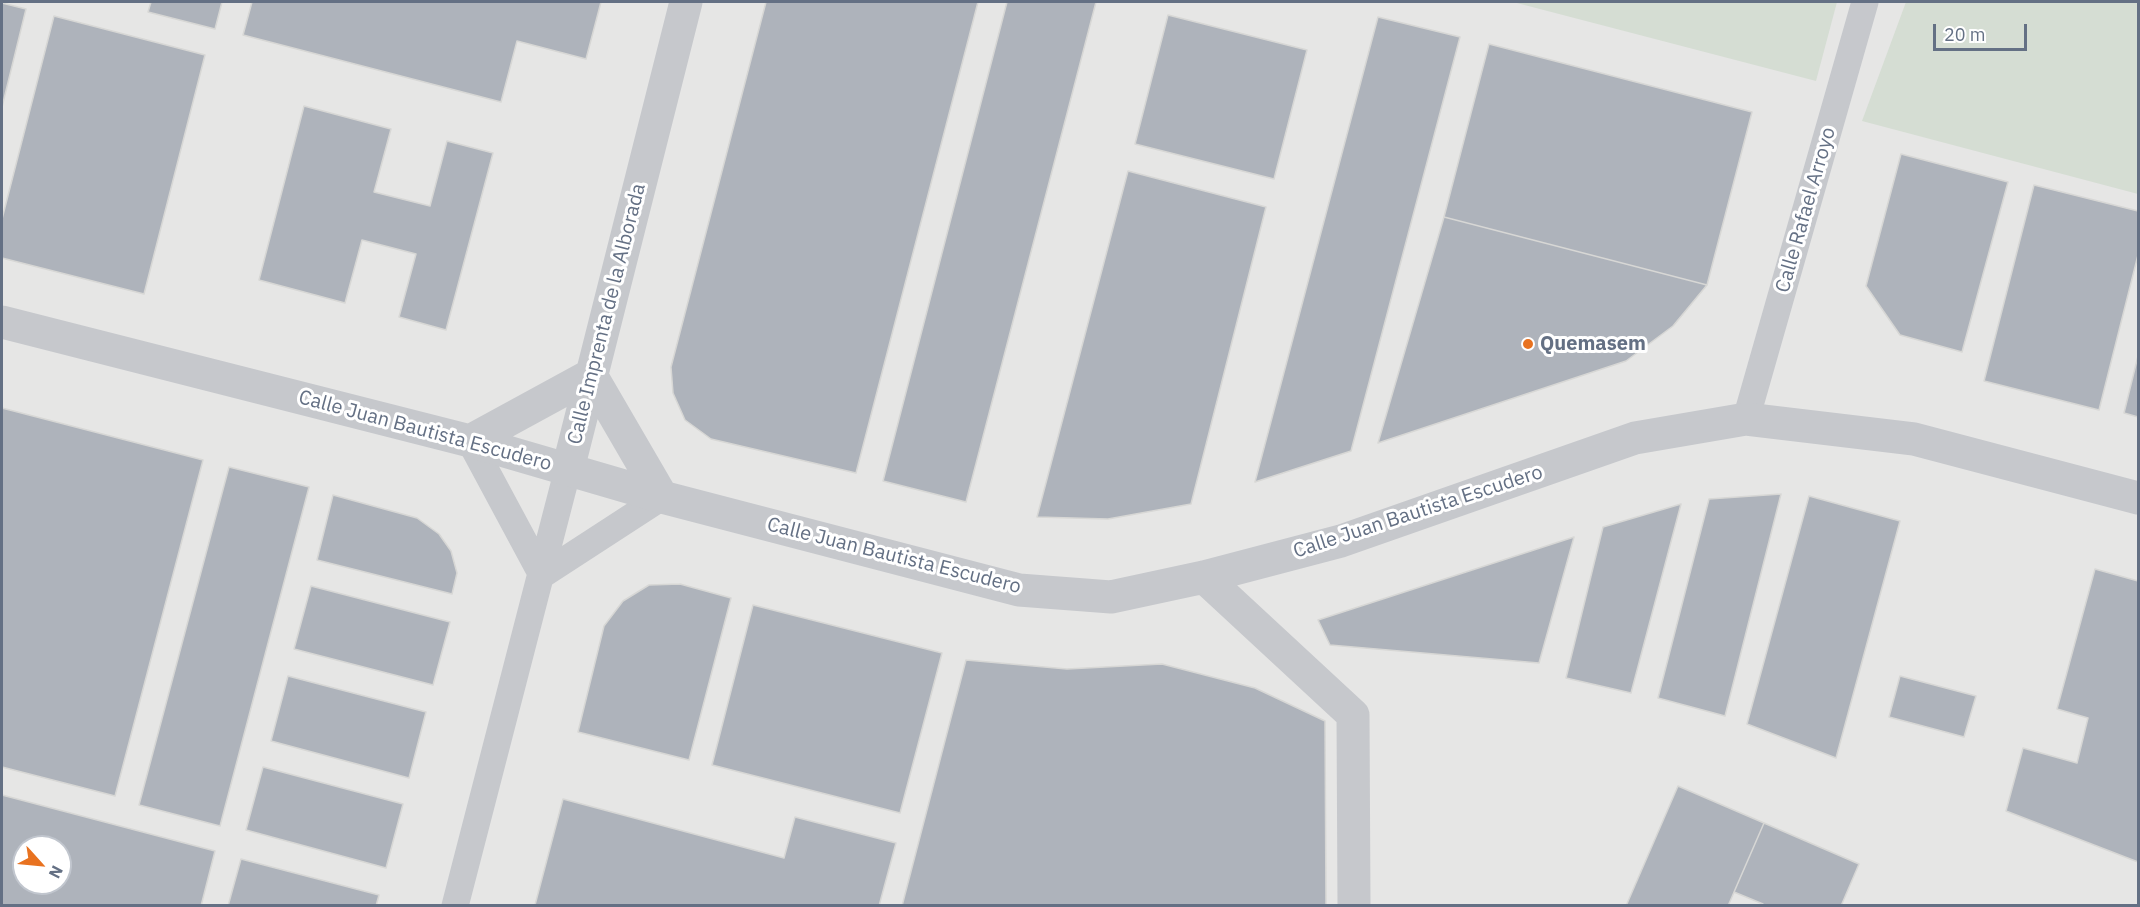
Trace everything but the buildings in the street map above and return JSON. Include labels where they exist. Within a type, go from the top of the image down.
[{"type":"street","name":"Calle Imprenta de la Alborada","points":[[455,906],[542,574],[686,2]]},
{"type":"street","name":"Calle Rafael Arroyo","points":[[1746,419],[1865,2]]},
{"type":"street","name":"Calle Juan Bautista Escudero","points":[[2,322],[470,441],[662,497],[1018,590],[1111,597],[1204,577],[1341,541],[1635,438],[1746,419],[1914,439],[2139,498]]},
{"type":"street","points":[[591,375],[662,497],[542,574],[470,441],[591,375]]},
{"type":"street","points":[[1204,577],[1353,715],[1354,906]]},
{"type":"shaded area","points":[[2,2],[2138,2],[2138,905],[2,906]]},
{"type":"shaded area","points":[[1513,2],[1837,2],[1816,81]]},
{"type":"shaded area","points":[[1906,2],[2138,2],[2138,194],[1862,121]]},
{"type":"place","name":"Quemasem","points":[[1528,344]]}]
